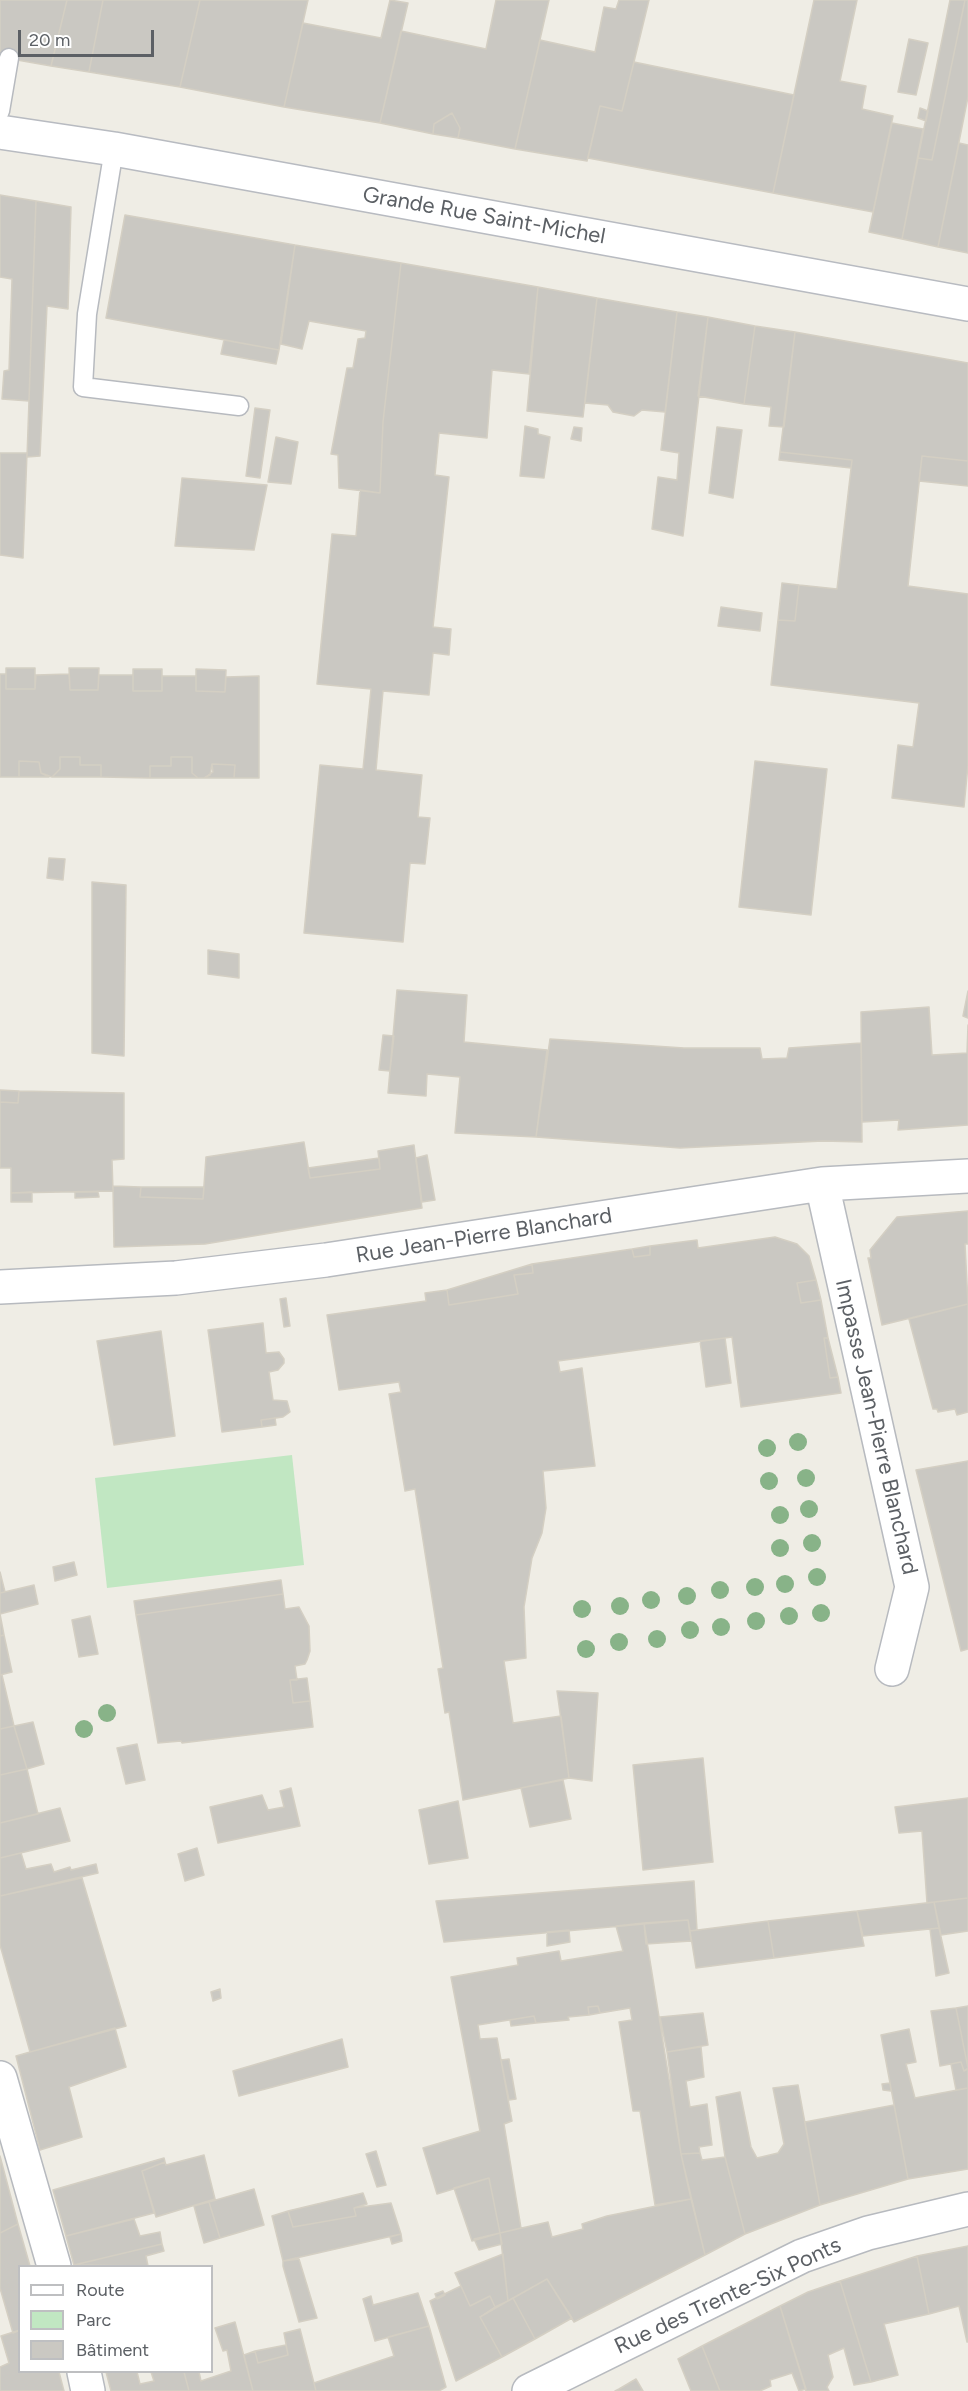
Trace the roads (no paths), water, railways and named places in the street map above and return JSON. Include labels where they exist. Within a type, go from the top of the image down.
[{"type":"street","name":"Grande Rue Saint-Michel","points":[[0,132],[114,149],[968,304]]},
{"type":"street","name":"Rue Jean-Pierre Blanchard","points":[[0,1287],[176,1278],[298,1264],[822,1184],[968,1176]]},
{"type":"street","name":"Impasse Jean-Pierre Blanchard","points":[[822,1184],[912,1587],[892,1669]]},
{"type":"street","points":[[0,2078],[54,2265]]},
{"type":"street","name":"Rue des Trente-Six Ponts","points":[[529,2391],[802,2256],[868,2233],[968,2209]]},
{"type":"street","points":[[84,2373],[88,2391]]},
{"type":"lane","points":[[0,111],[9,58]]},
{"type":"lane","points":[[114,149],[87,314],[83,387],[239,406]]}]
